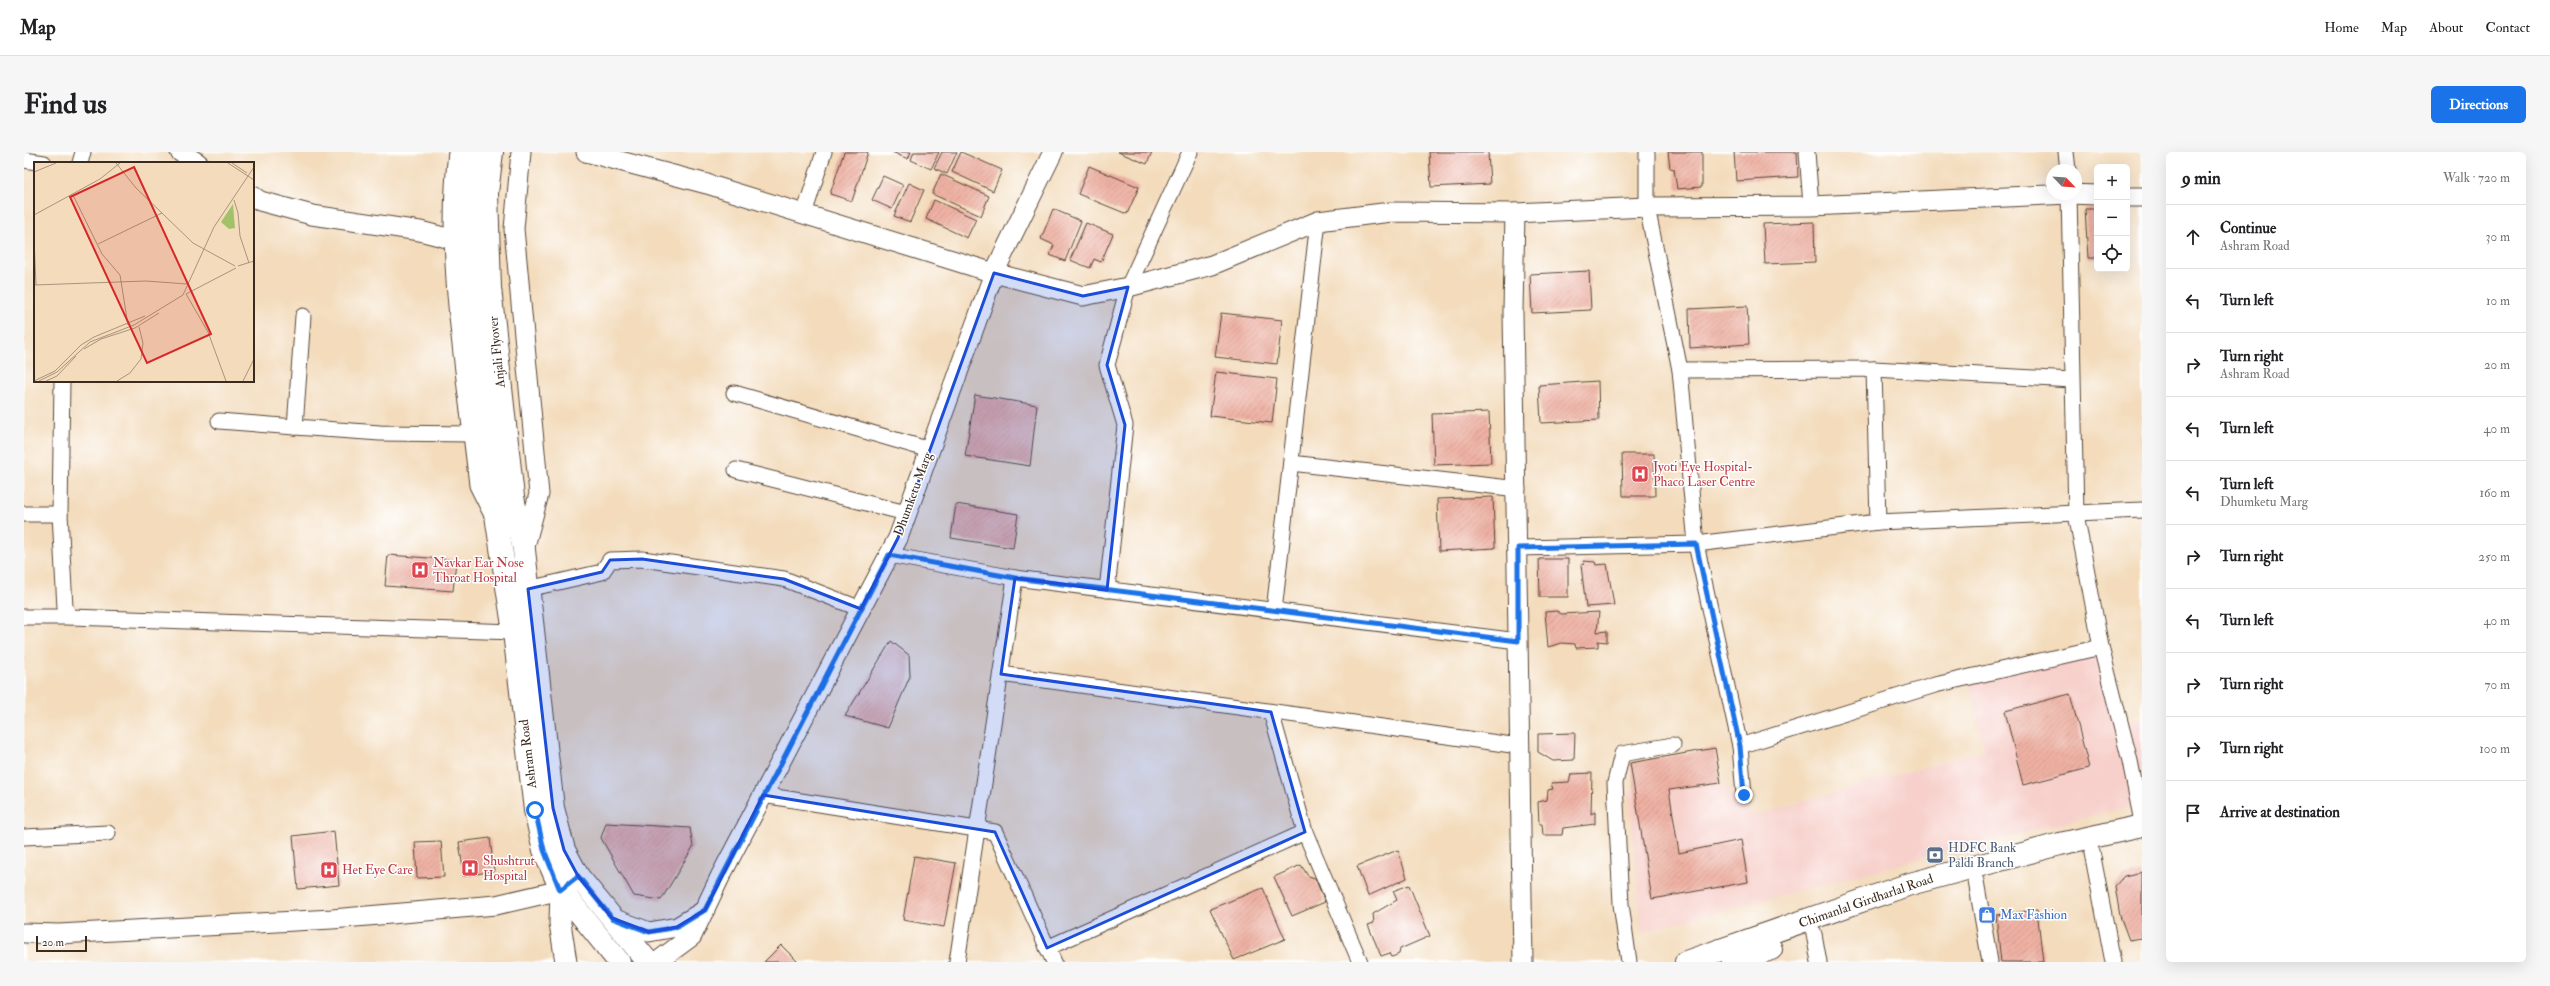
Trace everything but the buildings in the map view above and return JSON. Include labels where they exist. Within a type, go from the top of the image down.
[{"type":"main road","name":"Anjali Flyover","points":[[471,152],[468,191],[473,320],[504,497],[524,550]]},
{"type":"main road","name":"Anjali Flyover","points":[[492,152],[487,193],[490,288],[504,497],[497,522]]},
{"type":"main road","name":"Ashram Road","points":[[497,522],[514,632],[535,810],[544,850],[560,890],[619,962]]},
{"type":"main road","name":"Ashram Road","points":[[524,550],[554,808],[564,850],[578,876],[648,962]]},
{"type":"main road","name":"Chimanlal Girdharlal Road","points":[[1686,962],[1910,884],[2060,844],[2142,826]]},
{"type":"main road","name":"Chimanlal Girdharlal Road","points":[[1733,962],[1914,898],[2092,852],[2142,841]]},
{"type":"main road","points":[[566,962],[560,922],[560,890],[578,876]]},
{"type":"street","points":[[80,162],[83,152]]},
{"type":"street","points":[[180,152],[196,162]]},
{"type":"street","points":[[458,152],[453,193],[457,289],[479,485],[497,522]]},
{"type":"street","points":[[521,152],[514,229],[539,494],[524,550]]},
{"type":"street","points":[[586,152],[707,184],[994,273],[1083,296],[1128,287],[1212,264],[1318,221],[1391,212],[1515,213],[1647,207],[1811,206],[2046,195]]},
{"type":"street","points":[[804,214],[824,152]]},
{"type":"street","name":"Dhumketu Marg","points":[[657,962],[692,936],[763,795],[889,555],[930,450],[994,273],[1053,152]]},
{"type":"street","points":[[1107,590],[1125,426],[1107,364],[1128,287],[1190,152]]},
{"type":"street","points":[[1647,152],[1647,207],[1680,370],[1696,544],[1740,746],[1744,795]]},
{"type":"street","points":[[1806,152],[1811,206]]},
{"type":"street","points":[[2066,152],[2067,164]]},
{"type":"street","points":[[24,160],[37,162]]},
{"type":"street","points":[[2082,195],[2094,196]]},
{"type":"street","points":[[2130,196],[2142,197]]},
{"type":"street","points":[[254,197],[260,201],[312,215],[420,231],[455,240]]},
{"type":"street","points":[[2069,200],[2076,514],[2101,647],[2130,761],[2142,822]]},
{"type":"street","points":[[1515,213],[1513,311],[1518,489],[1519,746],[1523,962]]},
{"type":"street","points":[[1274,611],[1318,221]]},
{"type":"street","points":[[295,427],[303,316]]},
{"type":"street","points":[[1680,370],[1874,369],[2072,380]]},
{"type":"street","points":[[1874,369],[1878,522]]},
{"type":"street","points":[[62,382],[60,514],[65,608],[71,617]]},
{"type":"street","points":[[734,393],[930,450]]},
{"type":"street","points":[[219,421],[380,433],[474,434]]},
{"type":"street","points":[[1291,463],[1518,489]]},
{"type":"street","points":[[736,470],[906,513]]},
{"type":"street","points":[[1518,548],[1696,544],[1878,522],[2142,510]]},
{"type":"street","points":[[24,514],[60,514]]},
{"type":"street","points":[[889,555],[1015,578],[1518,641]]},
{"type":"street","points":[[528,589],[602,572],[610,560],[642,559],[784,579],[861,609]]},
{"type":"street","points":[[957,962],[1015,578]]},
{"type":"street","points":[[24,617],[71,617],[514,632]]},
{"type":"street","points":[[1740,746],[1935,685],[2101,647]]},
{"type":"street","points":[[1001,674],[1519,746]]},
{"type":"street","points":[[1271,712],[1305,832],[1360,962]]},
{"type":"street","points":[[1629,962],[1621,904],[1615,783],[1622,754],[1672,745]]},
{"type":"street","points":[[763,795],[995,832],[1054,962]]},
{"type":"street","points":[[1047,948],[1305,832]]},
{"type":"street","points":[[24,837],[108,833]]},
{"type":"street","points":[[2092,852],[2113,962]]},
{"type":"street","points":[[1976,881],[1990,962]]},
{"type":"street","points":[[24,933],[60,934],[332,919],[496,905],[560,890]]},
{"type":"street","points":[[612,918],[649,932],[677,927],[705,910]]},
{"type":"street","points":[[1814,934],[1819,962]]},
{"type":"highlighted area","points":[[994,273],[1083,296],[1128,287],[1107,365],[1125,425],[1107,590],[1015,578],[1001,674],[1271,712],[1305,832],[1047,948],[995,832],[763,795],[705,910],[677,927],[649,932],[612,918],[578,876],[564,850],[553,808],[528,589],[602,572],[610,560],[642,559],[784,579],[861,609],[898,538]]},
{"type":"shaded area","points":[[2101,647],[2121,724],[2142,719],[2142,803],[1895,865],[1642,932],[1629,790],[1669,790],[1721,783],[1753,816],[1984,750],[1967,675]]},
{"type":"place","name":"Jyoti Eye Hospital- Phaco Laser Centre","points":[[1640,474]]},
{"type":"place","name":"Navkar Ear Nose Throat Hospital","points":[[420,570]]},
{"type":"place","name":"HDFC Bank Paldi Branch","points":[[1935,855]]},
{"type":"place","name":"Shushtrut Hospital","points":[[470,868]]},
{"type":"place","name":"Het Eye Care","points":[[329,870]]},
{"type":"place","name":"Max Fashion","points":[[1987,915]]},
{"type":"route","points":[[535,810],[544,850],[560,890],[578,876],[612,918],[649,932],[677,927],[705,910],[720,877],[889,555],[1015,578],[1518,641],[1518,548],[1696,544],[1740,746],[1744,795]]}]
